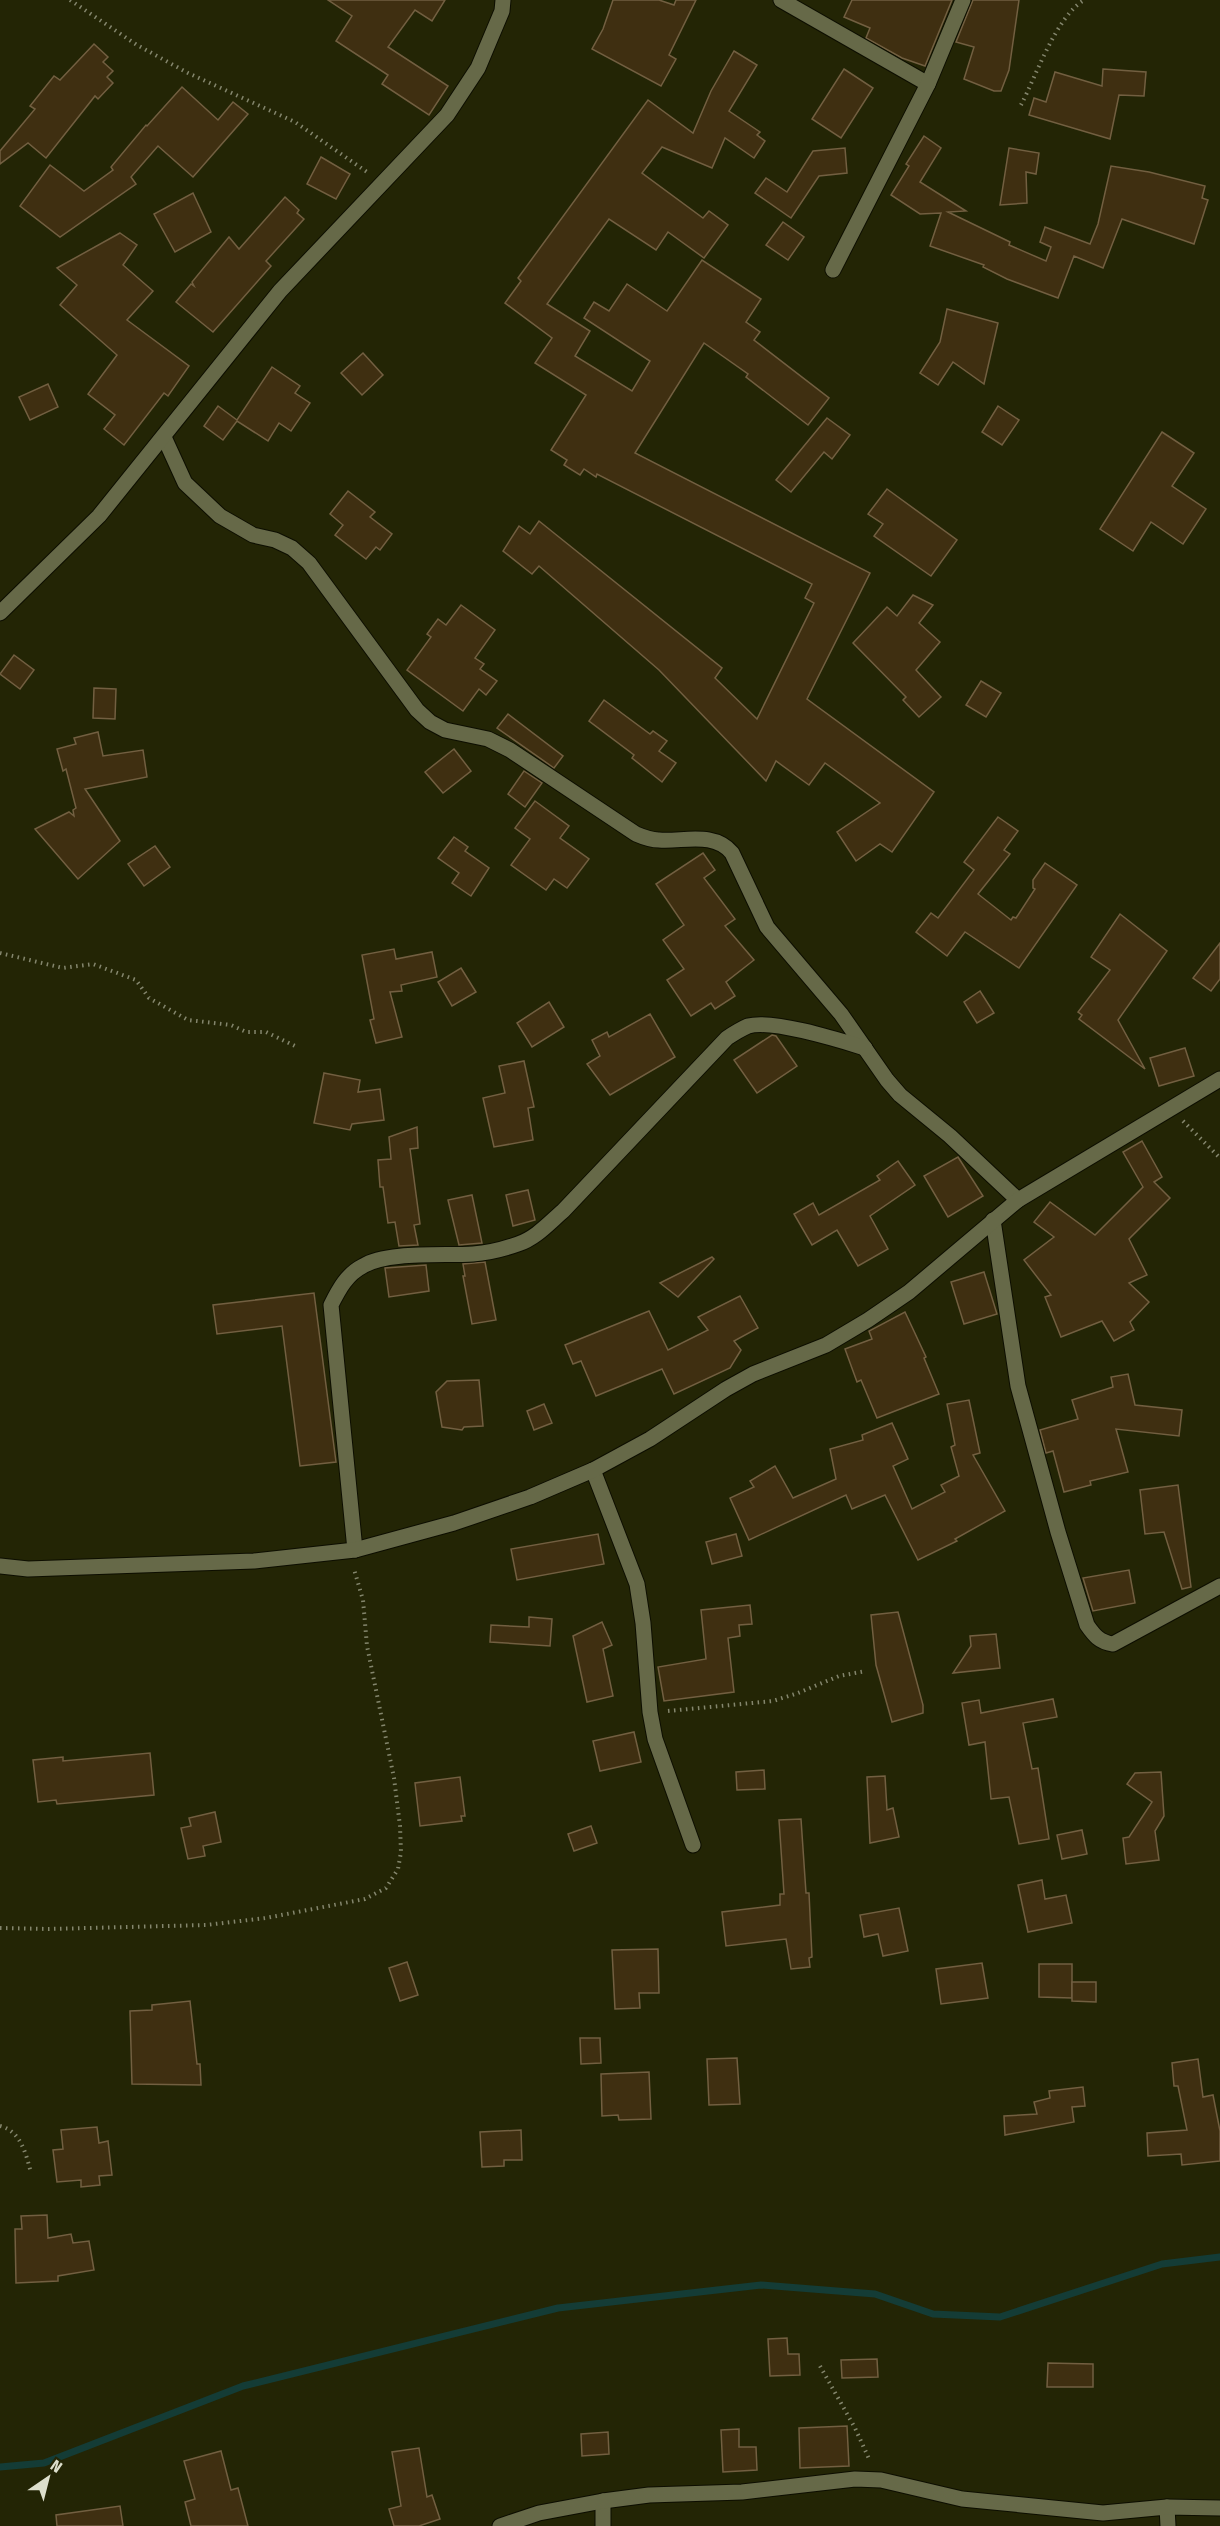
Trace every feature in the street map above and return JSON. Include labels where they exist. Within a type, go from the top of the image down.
[{"type":"street","points":[[0,613],[99,516],[280,291],[447,115],[478,68],[502,11],[503,0]]},
{"type":"street","points":[[781,0],[928,84]]},
{"type":"street","points":[[833,270],[928,84],[963,0]]},
{"type":"street","points":[[164,437],[184,483],[220,516],[253,535],[275,540],[292,548],[309,563],[417,710],[430,722],[445,730],[488,739],[510,750],[636,834],[658,840],[711,840],[726,845],[767,927],[841,1014],[900,1095],[950,1136],[1018,1200]]},
{"type":"street","points":[[352,1551],[331,1305],[339,1289],[349,1277],[361,1266],[376,1259],[476,1254],[520,1244],[539,1233],[563,1211],[727,1038],[748,1026],[767,1025],[837,1039],[865,1048]]},
{"type":"street","points":[[0,1566],[28,1569],[254,1561],[352,1551],[530,1497],[593,1470],[650,1439],[753,1374],[826,1345],[868,1320],[909,1292],[1018,1200],[1220,1079]]},
{"type":"street","points":[[993,1220],[1018,1386],[1058,1532],[1087,1625],[1104,1643],[1113,1644],[1220,1586]]},
{"type":"street","points":[[593,1470],[637,1584],[650,1713],[655,1739],[693,1845]]},
{"type":"street","points":[[500,2526],[539,2513],[603,2501],[649,2495],[742,2492],[855,2479],[881,2480],[962,2499],[1103,2513],[1167,2506],[1220,2508]]},
{"type":"street","points":[[603,2501],[603,2526]]},
{"type":"street","points":[[1167,2506],[1168,2526]]},
{"type":"path","points":[[70,0],[138,45],[188,73],[295,122],[383,184]]},
{"type":"path","points":[[1021,105],[1055,37],[1075,6],[1084,0]]},
{"type":"path","points":[[0,953],[63,968],[93,964],[136,980],[149,998],[188,1020],[231,1025],[246,1032],[266,1032],[295,1046]]},
{"type":"path","points":[[1170,1108],[1220,1158]]},
{"type":"path","points":[[0,1928],[60,1929],[206,1925],[266,1918],[365,1899],[386,1888],[398,1869],[401,1852],[400,1826],[394,1778],[367,1646],[363,1600],[352,1551]]},
{"type":"path","points":[[650,1713],[773,1701],[839,1676],[866,1671]]},
{"type":"path","points":[[0,2126],[9,2128],[15,2134],[26,2154],[31,2173]]},
{"type":"path","points":[[820,2366],[881,2480]]},
{"type":"building","points":[[328,0],[445,0],[432,21],[415,10],[388,47],[448,86],[429,115],[382,84],[388,75],[336,41],[352,16]]},
{"type":"building","points":[[613,0],[659,0],[674,5],[676,0],[696,0],[669,55],[676,59],[661,86],[592,49],[603,29]]},
{"type":"building","points":[[852,0],[952,0],[925,66],[902,58],[866,38],[870,28],[844,17]]},
{"type":"building","points":[[973,0],[1019,0],[1009,70],[1001,91],[994,91],[964,79],[974,47],[956,42]]},
{"type":"building","points":[[94,44],[108,57],[103,62],[113,71],[107,77],[113,83],[98,99],[95,96],[46,158],[28,143],[0,164],[0,151],[35,109],[30,106],[54,76],[60,80]]},
{"type":"building","points":[[734,51],[757,65],[729,111],[760,132],[757,135],[765,141],[754,158],[725,138],[712,168],[662,147],[642,173],[703,218],[709,211],[728,225],[704,258],[668,232],[656,250],[609,219],[547,304],[590,331],[575,356],[632,391],[650,361],[584,318],[594,302],[609,311],[627,284],[667,311],[702,260],[761,299],[746,322],[760,332],[754,340],[829,398],[808,425],[746,377],[748,374],[704,343],[635,453],[870,573],[807,699],[934,792],[892,852],[880,844],[856,861],[837,832],[880,803],[825,763],[809,785],[776,761],[766,781],[659,670],[539,566],[532,574],[503,551],[519,526],[530,534],[539,521],[722,668],[715,678],[757,719],[814,603],[805,598],[812,584],[597,474],[596,477],[584,469],[580,475],[564,465],[567,460],[551,450],[586,395],[535,363],[552,338],[505,303],[521,281],[518,278],[648,100],[693,133],[711,91]]},
{"type":"building","points":[[844,69],[873,88],[841,138],[812,119]]},
{"type":"building","points":[[1103,69],[1146,72],[1144,96],[1119,95],[1110,139],[1029,115],[1034,98],[1046,102],[1055,72],[1102,86]]},
{"type":"building","points":[[182,87],[218,120],[233,102],[248,114],[193,177],[158,146],[131,177],[136,184],[60,237],[20,206],[50,165],[84,191],[113,170],[111,167]]},
{"type":"building","points":[[924,136],[941,148],[920,182],[966,211],[948,212],[1010,242],[1009,245],[1046,261],[1051,247],[1040,242],[1045,227],[1090,244],[1098,224],[1111,166],[1149,172],[1205,186],[1202,198],[1208,200],[1194,244],[1122,219],[1103,268],[1074,256],[1058,298],[1007,279],[983,267],[984,265],[930,246],[941,213],[920,214],[891,195],[909,166],[906,164]]},
{"type":"building","points":[[845,148],[847,173],[819,176],[791,218],[755,193],[766,178],[787,192],[813,151]]},
{"type":"building","points":[[1009,148],[1039,153],[1036,174],[1026,172],[1027,203],[1000,205]]},
{"type":"building","points":[[321,157],[350,174],[336,199],[307,184]]},
{"type":"building","points":[[193,193],[211,232],[175,252],[154,214]]},
{"type":"building","points":[[285,197],[299,210],[297,213],[304,219],[266,261],[271,266],[213,332],[176,302],[191,284],[194,286],[192,282],[229,237],[239,249]]},
{"type":"building","points":[[783,222],[804,237],[788,260],[766,245]]},
{"type":"building","points":[[120,233],[137,245],[123,265],[153,291],[127,320],[189,366],[168,396],[164,393],[124,445],[104,429],[115,415],[88,394],[117,355],[60,305],[77,285],[57,268]]},
{"type":"building","points":[[947,309],[998,323],[984,384],[953,362],[938,385],[920,373],[940,342]]},
{"type":"building","points":[[363,353],[383,375],[362,395],[341,373]]},
{"type":"building","points":[[272,367],[300,386],[295,393],[310,403],[291,431],[279,423],[268,441],[237,421],[223,440],[204,426],[218,406],[237,420]]},
{"type":"building","points":[[48,384],[58,407],[30,420],[19,397]]},
{"type":"building","points":[[998,406],[1019,420],[1002,445],[982,432]]},
{"type":"building","points":[[827,418],[850,435],[832,459],[824,452],[791,492],[776,480]]},
{"type":"building","points":[[1162,432],[1194,453],[1172,486],[1206,509],[1183,544],[1151,522],[1133,551],[1100,529]]},
{"type":"building","points":[[887,489],[957,540],[931,576],[874,536],[883,524],[868,514]]},
{"type":"building","points":[[348,491],[375,512],[370,517],[392,534],[380,550],[376,547],[366,559],[335,535],[343,525],[330,514]]},
{"type":"building","points":[[913,595],[933,605],[919,623],[940,642],[916,670],[941,697],[919,717],[903,700],[906,697],[853,643],[887,607],[897,616]]},
{"type":"building","points":[[461,605],[495,630],[475,658],[484,664],[480,669],[497,681],[486,695],[479,689],[463,711],[407,670],[431,637],[427,634],[438,619],[446,625]]},
{"type":"building","points":[[14,655],[34,670],[20,689],[0,674]]},
{"type":"building","points":[[981,681],[1001,693],[986,717],[966,705]]},
{"type":"building","points":[[94,688],[116,689],[115,719],[93,718]]},
{"type":"building","points":[[604,700],[650,734],[653,731],[667,741],[659,751],[676,763],[662,782],[632,758],[634,755],[589,721]]},
{"type":"building","points":[[508,714],[563,756],[554,768],[497,728]]},
{"type":"building","points":[[98,732],[103,756],[143,750],[147,777],[85,789],[120,841],[78,879],[35,829],[69,812],[74,816],[73,810],[76,808],[66,769],[63,771],[57,749],[76,744],[74,738]]},
{"type":"building","points":[[454,749],[471,771],[443,793],[425,772]]},
{"type":"building","points":[[524,771],[542,783],[525,807],[508,794]]},
{"type":"building","points":[[535,801],[569,826],[560,838],[589,859],[567,888],[554,879],[546,890],[511,865],[530,839],[515,828]]},
{"type":"building","points":[[998,817],[1018,831],[1004,850],[1010,854],[978,894],[1011,920],[1013,917],[1016,918],[1035,889],[1033,880],[1045,863],[1077,885],[1019,968],[965,932],[947,956],[916,932],[931,913],[938,918],[974,870],[964,862]]},
{"type":"building","points":[[454,837],[468,847],[465,851],[489,868],[471,896],[452,883],[459,873],[438,858]]},
{"type":"building","points":[[155,846],[170,867],[144,886],[128,864]]},
{"type":"building","points":[[703,853],[715,870],[704,878],[735,919],[725,926],[754,960],[726,982],[735,996],[715,1009],[711,1003],[691,1016],[667,980],[684,969],[663,940],[684,925],[656,884]]},
{"type":"building","points":[[1120,914],[1167,951],[1118,1020],[1145,1069],[1079,1019],[1082,1015],[1078,1012],[1110,970],[1091,957]]},
{"type":"building","points":[[1220,943],[1220,979],[1211,991],[1193,978]]},
{"type":"building","points":[[394,949],[396,959],[432,952],[437,977],[401,985],[402,991],[390,992],[402,1037],[376,1043],[370,1020],[374,1019],[362,955]]},
{"type":"building","points":[[461,968],[476,992],[452,1006],[438,982]]},
{"type":"building","points":[[980,991],[994,1013],[977,1023],[964,1002]]},
{"type":"building","points":[[549,1002],[564,1027],[532,1047],[517,1023]]},
{"type":"building","points":[[650,1014],[675,1057],[610,1095],[587,1064],[600,1056],[592,1040],[607,1032],[609,1037]]},
{"type":"building","points":[[772,1035],[776,1036],[797,1066],[757,1093],[734,1060]]},
{"type":"building","points":[[1185,1048],[1194,1076],[1159,1086],[1150,1058]]},
{"type":"building","points":[[524,1061],[534,1107],[528,1108],[533,1140],[494,1147],[483,1098],[505,1093],[499,1066]]},
{"type":"building","points":[[324,1073],[360,1080],[358,1092],[380,1089],[384,1120],[352,1124],[350,1130],[314,1123]]},
{"type":"building","points":[[417,1127],[418,1148],[410,1149],[420,1224],[414,1225],[418,1245],[399,1246],[395,1222],[388,1223],[383,1187],[380,1187],[378,1160],[391,1159],[389,1137]]},
{"type":"building","points":[[1142,1141],[1162,1177],[1154,1182],[1170,1198],[1129,1239],[1147,1275],[1129,1283],[1149,1302],[1130,1322],[1134,1330],[1114,1341],[1102,1321],[1061,1337],[1045,1297],[1051,1295],[1024,1260],[1054,1237],[1034,1222],[1050,1202],[1095,1235],[1143,1187],[1123,1152]]},
{"type":"building","points":[[958,1157],[983,1196],[948,1217],[924,1176]]},
{"type":"building","points":[[898,1161],[915,1185],[870,1216],[888,1249],[858,1266],[837,1230],[812,1245],[794,1214],[813,1203],[819,1215],[880,1180],[877,1176]]},
{"type":"building","points":[[528,1190],[535,1220],[513,1226],[506,1195]]},
{"type":"building","points":[[472,1195],[482,1243],[459,1245],[448,1200]]},
{"type":"building","points":[[712,1257],[714,1259],[678,1297],[660,1283]]},
{"type":"building","points":[[485,1262],[496,1320],[472,1324],[463,1264]]},
{"type":"building","points":[[426,1265],[429,1291],[389,1297],[385,1268]]},
{"type":"building","points":[[984,1272],[997,1314],[964,1324],[951,1282]]},
{"type":"building","points":[[314,1293],[336,1462],[300,1466],[282,1326],[217,1334],[213,1305]]},
{"type":"building","points":[[740,1296],[758,1328],[734,1341],[741,1350],[730,1368],[674,1394],[662,1369],[596,1396],[581,1361],[573,1364],[565,1345],[649,1311],[668,1350],[708,1330],[698,1317]]},
{"type":"building","points":[[905,1312],[926,1357],[924,1358],[939,1394],[877,1418],[861,1380],[857,1382],[845,1349],[872,1339],[869,1331]]},
{"type":"building","points":[[1128,1374],[1135,1405],[1182,1410],[1179,1436],[1116,1429],[1128,1472],[1090,1481],[1091,1485],[1064,1492],[1053,1451],[1046,1453],[1040,1430],[1078,1419],[1072,1400],[1113,1387],[1111,1377]]},
{"type":"building","points":[[479,1380],[483,1426],[464,1427],[462,1430],[442,1427],[436,1392],[447,1381]]},
{"type":"building","points":[[969,1400],[980,1453],[973,1455],[1005,1511],[955,1539],[957,1541],[918,1560],[885,1495],[852,1509],[846,1495],[749,1540],[730,1498],[754,1487],[750,1481],[775,1466],[793,1498],[836,1479],[830,1449],[863,1440],[862,1435],[892,1423],[908,1459],[893,1466],[912,1509],[945,1492],[941,1485],[959,1476],[951,1447],[955,1445],[947,1404]]},
{"type":"building","points":[[544,1404],[552,1423],[534,1430],[527,1411]]},
{"type":"building","points":[[1178,1485],[1191,1587],[1182,1589],[1164,1532],[1145,1534],[1140,1490]]},
{"type":"building","points":[[598,1534],[604,1564],[517,1580],[511,1549]]},
{"type":"building","points":[[736,1534],[742,1556],[712,1564],[706,1542]]},
{"type":"building","points":[[1129,1570],[1135,1603],[1093,1611],[1083,1578]]},
{"type":"building","points":[[750,1605],[752,1624],[739,1625],[740,1636],[728,1638],[734,1692],[664,1701],[658,1667],[706,1659],[701,1610]]},
{"type":"building","points":[[898,1612],[923,1705],[923,1713],[892,1722],[876,1665],[871,1615]]},
{"type":"building","points":[[529,1617],[552,1619],[550,1646],[490,1642],[491,1625],[529,1627]]},
{"type":"building","points":[[602,1622],[612,1645],[603,1649],[613,1696],[587,1702],[573,1636]]},
{"type":"building","points":[[996,1634],[1000,1668],[953,1673],[971,1646],[970,1636]]},
{"type":"building","points":[[1053,1699],[1057,1717],[1023,1723],[1032,1769],[1038,1768],[1049,1839],[1019,1844],[1009,1797],[991,1799],[985,1742],[969,1745],[962,1703],[979,1700],[981,1713]]},
{"type":"building","points":[[634,1732],[641,1762],[600,1771],[593,1741]]},
{"type":"building","points":[[150,1753],[154,1795],[57,1804],[56,1800],[38,1802],[33,1760],[63,1757],[63,1761]]},
{"type":"building","points":[[764,1770],[765,1789],[737,1790],[736,1772]]},
{"type":"building","points":[[1161,1772],[1164,1816],[1155,1831],[1159,1860],[1126,1864],[1123,1838],[1129,1837],[1152,1802],[1127,1784],[1135,1773]]},
{"type":"building","points":[[885,1776],[887,1810],[893,1808],[899,1837],[870,1843],[867,1777]]},
{"type":"building","points":[[460,1777],[465,1816],[461,1816],[462,1821],[420,1826],[415,1783]]},
{"type":"building","points":[[215,1812],[221,1842],[203,1846],[205,1856],[188,1859],[181,1828],[191,1826],[189,1818]]},
{"type":"building","points":[[801,1819],[806,1893],[809,1893],[812,1957],[809,1958],[810,1967],[791,1969],[786,1939],[726,1946],[722,1912],[780,1905],[780,1894],[784,1894],[779,1820]]},
{"type":"building","points":[[591,1826],[597,1843],[574,1851],[568,1834]]},
{"type":"building","points":[[1082,1830],[1087,1854],[1062,1859],[1057,1835]]},
{"type":"building","points":[[1042,1880],[1045,1899],[1066,1895],[1072,1923],[1028,1932],[1018,1885]]},
{"type":"building","points":[[899,1908],[908,1951],[883,1956],[878,1934],[864,1937],[860,1915]]},
{"type":"building","points":[[658,1949],[659,1993],[639,1993],[640,2008],[615,2009],[612,1950]]},
{"type":"building","points":[[407,1962],[418,1995],[400,2001],[389,1968]]},
{"type":"building","points":[[982,1963],[988,1998],[941,2004],[936,1969]]},
{"type":"building","points":[[1039,1964],[1072,1964],[1072,1998],[1039,1997]]},
{"type":"building","points":[[1072,1982],[1096,1982],[1096,2002],[1072,2001]]},
{"type":"building","points":[[190,2001],[201,2085],[132,2084],[130,2011],[152,2010],[152,2005]]},
{"type":"building","points":[[580,2038],[600,2038],[601,2063],[581,2064]]},
{"type":"building","points":[[737,2058],[740,2104],[709,2105],[707,2059]]},
{"type":"building","points":[[1198,2059],[1203,2097],[1213,2095],[1220,2131],[1220,2161],[1182,2165],[1181,2154],[1148,2156],[1147,2133],[1187,2130],[1178,2086],[1174,2086],[1172,2063]]},
{"type":"building","points":[[649,2072],[651,2119],[619,2120],[618,2115],[602,2116],[601,2074]]},
{"type":"building","points":[[1083,2087],[1085,2106],[1072,2107],[1074,2122],[1005,2135],[1004,2116],[1037,2114],[1034,2102],[1050,2098],[1049,2091]]},
{"type":"building","points":[[97,2127],[99,2143],[108,2141],[112,2175],[99,2176],[100,2185],[81,2187],[81,2180],[57,2182],[53,2150],[63,2149],[61,2130]]},
{"type":"building","points":[[521,2130],[522,2160],[504,2160],[504,2166],[482,2167],[480,2132]]},
{"type":"building","points":[[47,2215],[48,2238],[71,2234],[73,2243],[89,2241],[94,2270],[58,2276],[58,2281],[16,2283],[15,2229],[22,2229],[21,2216]]},
{"type":"building","points":[[787,2338],[788,2354],[799,2354],[800,2375],[770,2376],[768,2339]]},
{"type":"building","points":[[877,2359],[878,2377],[842,2378],[841,2360]]},
{"type":"building","points":[[1048,2363],[1093,2364],[1093,2387],[1047,2387]]},
{"type":"building","points":[[847,2426],[849,2466],[800,2468],[799,2428]]},
{"type":"building","points":[[739,2429],[739,2447],[756,2447],[757,2470],[723,2472],[721,2430]]},
{"type":"building","points":[[608,2432],[609,2454],[582,2456],[581,2434]]},
{"type":"building","points":[[419,2448],[427,2497],[432,2495],[440,2519],[419,2526],[394,2526],[389,2509],[401,2506],[392,2452]]},
{"type":"building","points":[[221,2451],[231,2490],[238,2488],[248,2526],[191,2526],[185,2502],[195,2499],[184,2461]]},
{"type":"building","points":[[120,2506],[123,2526],[57,2526],[56,2515]]},
{"type":"waterway","points":[[0,2467],[44,2463],[243,2386],[558,2308],[761,2285],[875,2294],[933,2314],[1000,2317],[1162,2264],[1220,2257]]}]
